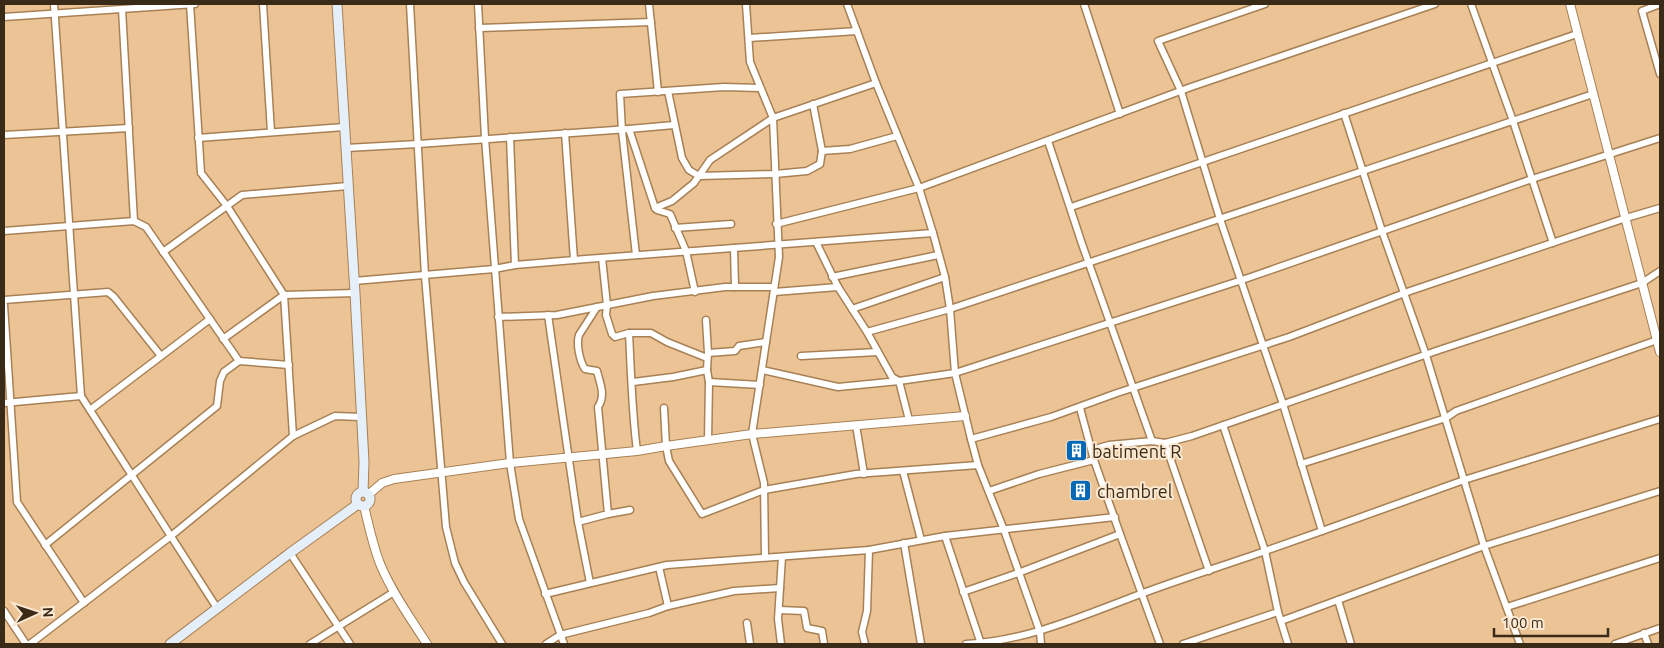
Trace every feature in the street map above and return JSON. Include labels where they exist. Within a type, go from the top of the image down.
[{"type":"main road","points":[[170,644],[290,553],[361,505],[357,496],[365,494],[355,292],[337,4]]},
{"type":"street","points":[[54,4],[81,396],[217,608]]},
{"type":"street","points":[[190,4],[200,173],[227,206],[284,295],[293,436]]},
{"type":"street","points":[[4,17],[195,4]]},
{"type":"street","points":[[263,4],[271,132]]},
{"type":"street","points":[[410,4],[425,276],[446,527],[455,564],[502,644]]},
{"type":"street","points":[[478,4],[494,269],[510,463],[519,519],[544,594],[551,607],[564,644]]},
{"type":"street","points":[[649,4],[658,92]]},
{"type":"street","points":[[746,4],[750,62],[772,118],[779,257],[752,434],[764,490],[765,557]]},
{"type":"street","points":[[848,4],[876,83],[919,188],[933,233],[945,277],[950,309],[955,373],[971,439],[978,465],[1004,530],[1040,632],[1042,644]]},
{"type":"street","points":[[1084,4],[1120,114]]},
{"type":"street","points":[[1265,4],[1158,41],[1181,91],[1220,219],[1284,404],[1322,531]]},
{"type":"street","points":[[776,224],[919,188],[1181,91],[1435,4]]},
{"type":"street","points":[[1471,4],[1513,121],[1553,243]]},
{"type":"street","points":[[1570,4],[1642,283],[1659,339],[1660,352]]},
{"type":"street","points":[[1660,4],[1642,11],[1660,74]]},
{"type":"street","points":[[122,9],[134,221]]},
{"type":"street","points":[[479,28],[651,22]]},
{"type":"street","points":[[749,38],[857,31]]},
{"type":"street","points":[[1070,207],[1578,34]]},
{"type":"street","points":[[655,208],[672,201],[694,183],[710,160],[772,118],[876,83]]},
{"type":"street","points":[[636,255],[622,130],[620,94],[724,87],[760,88]]},
{"type":"street","points":[[668,91],[682,158],[690,170],[699,176],[775,174],[807,171],[820,164],[822,151],[813,104]]},
{"type":"street","points":[[866,332],[950,309],[1593,94]]},
{"type":"street","points":[[1344,113],[1382,230],[1426,355],[1484,546],[1520,644]]},
{"type":"street","points":[[346,148],[674,125]]},
{"type":"street","points":[[198,138],[344,127]]},
{"type":"street","points":[[4,135],[129,128]]},
{"type":"street","points":[[629,129],[655,208],[670,214],[686,251],[695,292]]},
{"type":"street","points":[[564,133],[574,260]]},
{"type":"street","points":[[510,136],[515,266]]},
{"type":"street","points":[[822,151],[850,149],[898,136]]},
{"type":"street","points":[[762,370],[838,387],[955,373],[1242,280],[1532,179],[1660,138]]},
{"type":"street","points":[[1048,141],[1152,441]]},
{"type":"street","points":[[163,252],[242,195],[348,186]]},
{"type":"street","points":[[971,439],[1080,408],[1134,388],[1264,346],[1404,294],[1660,208]]},
{"type":"street","points":[[4,231],[134,221],[146,227],[238,361]]},
{"type":"street","points":[[675,228],[731,224]]},
{"type":"street","points":[[354,281],[425,276],[574,260],[933,233]]},
{"type":"street","points":[[816,242],[832,277],[892,377],[899,381],[909,420]]},
{"type":"street","points":[[734,248],[735,287]]},
{"type":"street","points":[[832,277],[938,255]]},
{"type":"street","points":[[602,258],[607,305],[606,315],[612,334],[615,336],[629,333],[652,333],[667,342],[708,356],[735,351],[739,346],[766,342]]},
{"type":"street","points":[[1092,450],[1109,445],[1152,441],[1165,443],[1192,436],[1642,283],[1660,271]]},
{"type":"street","points":[[852,310],[945,277]]},
{"type":"street","points":[[498,317],[557,315],[653,296],[735,287],[774,289],[838,287]]},
{"type":"street","points":[[4,300],[108,292],[161,356]]},
{"type":"street","points":[[223,339],[284,295],[355,292]]},
{"type":"street","points":[[4,305],[7,402],[17,502],[84,603]]},
{"type":"street","points":[[597,307],[578,335],[577,340],[582,365],[585,370],[597,371],[603,396],[598,407],[608,514]]},
{"type":"street","points":[[548,315],[578,522],[590,583]]},
{"type":"street","points":[[90,410],[210,319]]},
{"type":"street","points":[[706,320],[708,440]]},
{"type":"street","points":[[629,333],[633,382],[632,406],[637,451]]},
{"type":"street","points":[[1301,464],[1446,418],[1456,411],[1659,339]]},
{"type":"street","points":[[801,356],[878,352]]},
{"type":"street","points":[[45,545],[217,406],[220,381],[224,372],[238,361],[289,365]]},
{"type":"street","points":[[633,382],[707,370]]},
{"type":"street","points":[[708,382],[760,385]]},
{"type":"street","points":[[7,402],[81,396]]},
{"type":"street","points":[[664,408],[666,446],[669,461],[702,514],[764,490],[864,474],[978,465]]},
{"type":"street","points":[[1080,408],[1094,460],[1160,644]]},
{"type":"street","points":[[4,612],[28,644],[171,536],[293,436],[335,416],[362,417]]},
{"type":"street","points":[[365,494],[382,483],[394,479],[510,463],[637,451],[752,434],[966,416]]},
{"type":"street","points":[[966,644],[981,644],[1040,632],[1141,594],[1464,480],[1660,419]]},
{"type":"street","points":[[856,425],[864,474]]},
{"type":"street","points":[[1223,425],[1265,551],[1278,612],[1288,644]]},
{"type":"street","points":[[1165,443],[1209,571]]},
{"type":"street","points":[[989,491],[1039,474],[1094,460]]},
{"type":"street","points":[[903,471],[921,540]]},
{"type":"street","points":[[1281,621],[1484,546],[1660,491]]},
{"type":"street","points":[[361,505],[381,567],[394,592],[427,644]]},
{"type":"street","points":[[578,522],[630,510]]},
{"type":"street","points":[[544,594],[659,567],[869,550],[945,536],[1115,517]]},
{"type":"street","points":[[963,592],[1120,534]]},
{"type":"street","points":[[945,536],[981,644]]},
{"type":"street","points":[[904,543],[921,644]]},
{"type":"street","points":[[865,644],[862,632],[867,611],[869,550]]},
{"type":"street","points":[[290,553],[350,644]]},
{"type":"street","points":[[781,644],[779,610],[782,557]]},
{"type":"street","points":[[1507,607],[1660,558]]},
{"type":"street","points":[[659,567],[668,606]]},
{"type":"street","points":[[546,644],[560,635],[649,613],[668,606],[734,591],[780,588]]},
{"type":"street","points":[[310,644],[394,592]]},
{"type":"street","points":[[1338,600],[1351,644]]},
{"type":"street","points":[[779,610],[804,611],[807,628],[822,631],[824,644]]},
{"type":"street","points":[[1183,644],[1278,612]]},
{"type":"street","points":[[747,623],[750,644]]},
{"type":"street","points":[[1615,644],[1660,628]]},
{"type":"street","points":[[1644,633],[1648,644]]},
{"type":"place","name":"batiment R","points":[[1076,451]]},
{"type":"place","name":"chambrel","points":[[1081,491]]}]
